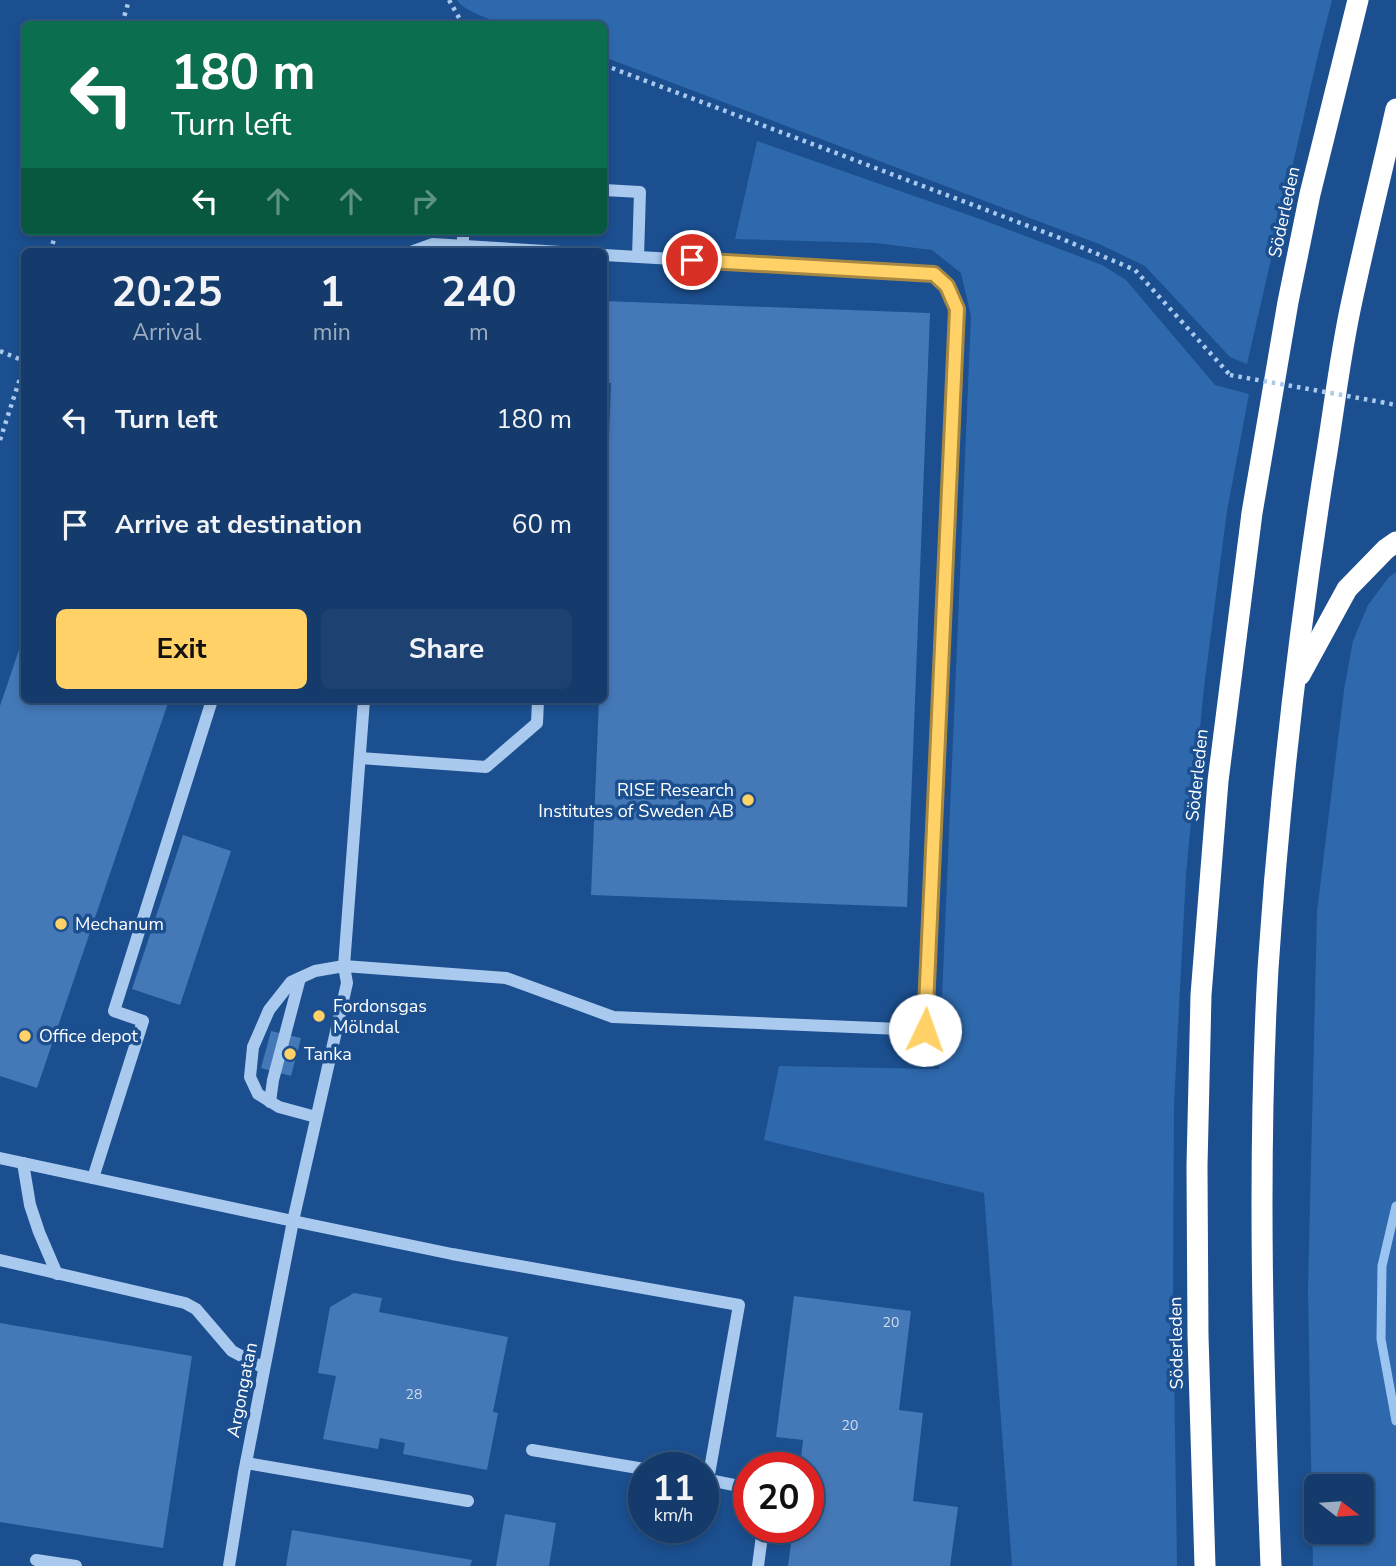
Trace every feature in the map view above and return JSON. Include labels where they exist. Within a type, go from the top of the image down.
[{"type":"highway","name":"Söderleden","points":[[1205,1566],[1198,1336],[1197,1166],[1201,995],[1218,781],[1252,513],[1287,302],[1310,194],[1358,0]]},
{"type":"highway","points":[[1271,1566],[1262,1218],[1268,973],[1276,862],[1293,689],[1349,313],[1396,109]]},
{"type":"highway","points":[[1293,689],[1347,589],[1385,549],[1396,542]]},
{"type":"street","points":[[607,190],[640,192],[638,257]]},
{"type":"street","points":[[463,235],[463,246]]},
{"type":"street","points":[[422,248],[433,244],[493,248]]},
{"type":"street","points":[[316,1117],[279,1107],[258,1094],[250,1077],[253,1047],[269,1010],[291,982],[315,971],[344,966],[506,978],[613,1017],[925,1030],[957,309],[947,286],[934,274],[607,254]]},
{"type":"street","points":[[93,1178],[143,1021],[114,1011],[211,703]]},
{"type":"street","name":"Argongatan","points":[[229,1566],[293,1221],[347,983],[344,966],[364,703]]},
{"type":"street","points":[[360,758],[486,767],[537,723],[538,703]]},
{"type":"street","points":[[270,1102],[273,1080],[300,978]]},
{"type":"street","points":[[0,1158],[452,1254],[739,1305],[711,1452]]},
{"type":"street","points":[[23,1163],[30,1205],[57,1273]]},
{"type":"street","points":[[0,1260],[185,1303],[196,1309],[232,1351],[264,1368]]},
{"type":"street","points":[[533,1450],[628,1466]]},
{"type":"street","points":[[246,1463],[468,1501]]},
{"type":"street","points":[[758,1566],[760,1543]]},
{"type":"street","points":[[36,1560],[76,1566]]},
{"type":"path","points":[[123,21],[129,0]]},
{"type":"path","points":[[449,0],[459,21]]},
{"type":"path","points":[[607,66],[1047,233],[1135,271],[1230,375],[1396,405]]},
{"type":"path","points":[[0,351],[21,362]]},
{"type":"path","points":[[0,440],[21,373]]},
{"type":"shaded area","points":[[457,0],[1332,0],[1247,364],[1230,357],[1145,266],[1099,244],[607,58],[607,21],[496,21],[460,4]]},
{"type":"shaded area","points":[[757,141],[1102,265],[1126,280],[1215,385],[1249,394],[1227,511],[1204,687],[1186,874],[1174,1104],[1173,1296],[1177,1566],[1012,1566],[984,1193],[764,1140],[779,1066],[939,1069],[971,316],[961,273],[932,250],[875,243],[735,239]]},
{"type":"shaded area","points":[[1396,572],[1396,1566],[1313,1566],[1313,1544],[1374,1544],[1374,1474],[1311,1474],[1308,1290],[1317,912],[1344,690],[1353,641],[1368,605],[1389,577]]},
{"type":"building","points":[[607,301],[930,313],[907,907],[591,895],[599,703],[607,703],[607,492],[611,383],[607,383]]},
{"type":"building","points":[[21,644],[21,703],[168,703],[37,1088],[0,1076],[0,706]]},
{"type":"building","points":[[183,835],[231,851],[180,1005],[132,989]]},
{"type":"building","points":[[271,1031],[301,1038],[291,1076],[261,1068]]},
{"type":"building","points":[[354,1293],[382,1298],[379,1312],[508,1337],[493,1412],[498,1413],[487,1470],[403,1454],[405,1443],[380,1438],[378,1449],[323,1439],[336,1376],[318,1373],[330,1307]]},
{"type":"building","points":[[794,1296],[911,1311],[899,1410],[923,1413],[913,1501],[958,1507],[950,1566],[788,1566],[791,1543],[824,1543],[824,1452],[802,1452],[803,1440],[776,1437]]},
{"type":"building","points":[[0,1323],[192,1356],[163,1548],[0,1522]]},
{"type":"building","points":[[505,1514],[556,1523],[549,1566],[496,1566]]},
{"type":"building","points":[[292,1530],[472,1560],[470,1566],[286,1566]]},
{"type":"waterway","points":[[1396,1206],[1382,1266],[1381,1339],[1396,1421]]},
{"type":"place","name":"RISE Research Institutes of Sweden AB","points":[[748,800]]},
{"type":"place","name":"Mechanum","points":[[61,924]]},
{"type":"place","name":"Fordonsgas Mölndal","points":[[319,1016]]},
{"type":"place","name":"Office depot","points":[[25,1036]]},
{"type":"place","name":"Tanka","points":[[290,1054]]},
{"type":"route","points":[[692,260],[934,274],[947,286],[957,309],[925,1030]]}]
